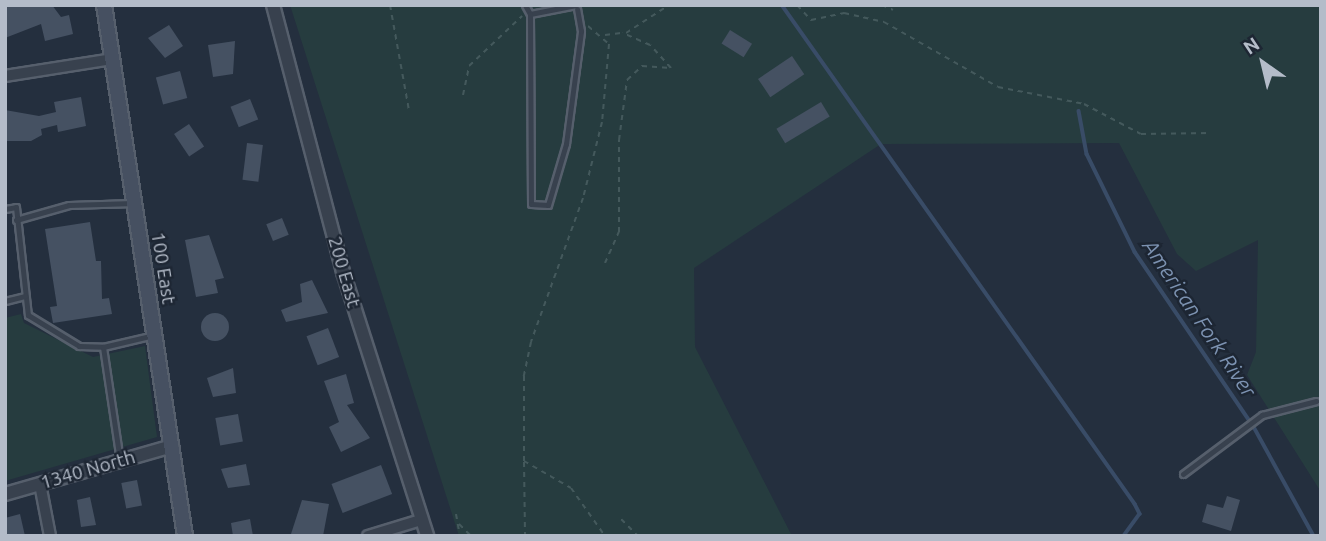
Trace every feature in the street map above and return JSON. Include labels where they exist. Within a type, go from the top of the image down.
[{"type":"main road","name":"100 East","points":[[104,5],[185,536]]},
{"type":"street","name":"200 East","points":[[273,5],[343,272],[427,536]]},
{"type":"street","points":[[5,76],[113,59]]},
{"type":"street","name":"1340 North","points":[[5,494],[172,446]]},
{"type":"street","points":[[40,484],[50,536]]},
{"type":"street","points":[[368,536],[421,520]]},
{"type":"lane","points":[[525,5],[530,14],[531,204],[548,205],[566,144],[581,31],[576,7],[530,14]]},
{"type":"lane","points":[[16,220],[69,205],[134,203]]},
{"type":"lane","points":[[5,209],[16,206],[28,315],[45,328],[79,346],[103,347],[154,335]]},
{"type":"lane","points":[[5,302],[25,296]]},
{"type":"lane","points":[[103,347],[120,461]]},
{"type":"lane","points":[[1183,474],[1262,415],[1316,401]]},
{"type":"path","points":[[390,5],[409,111]]},
{"type":"path","points":[[576,7],[589,27],[605,35],[643,27],[669,5]]},
{"type":"path","points":[[797,5],[811,20],[844,13],[884,22],[998,87],[1084,104],[1140,134],[1211,133]]},
{"type":"path","points":[[882,5],[892,10]]},
{"type":"path","points":[[463,95],[469,66],[511,20],[530,14]]},
{"type":"path","points":[[605,263],[619,232],[619,139],[627,80],[642,66],[671,68],[650,45],[623,33]]},
{"type":"path","points":[[525,536],[524,376],[598,146],[609,59],[605,35]]},
{"type":"path","points":[[524,461],[571,488],[605,536]]},
{"type":"path","points":[[456,514],[460,536]]},
{"type":"path","points":[[621,519],[638,536]]},
{"type":"path","points":[[458,523],[471,536]]},
{"type":"green space","points":[[290,5],[1321,5],[1321,492],[1247,375],[1256,352],[1258,240],[1196,271],[1177,254],[1119,143],[881,144],[694,268],[695,347],[792,536],[459,536]]},
{"type":"green space","points":[[21,314],[24,323],[93,357],[145,346],[157,437],[5,481],[5,318]]},
{"type":"building","points":[[5,5],[52,5],[61,17],[69,15],[73,34],[45,41],[41,24],[5,38]]},
{"type":"building","points":[[169,25],[183,46],[165,58],[148,38]]},
{"type":"building","points":[[730,30],[752,44],[744,57],[722,44]]},
{"type":"building","points":[[235,41],[233,74],[213,77],[208,45]]},
{"type":"building","points":[[792,56],[804,74],[770,97],[758,79]]},
{"type":"building","points":[[180,71],[187,98],[163,105],[156,77]]},
{"type":"building","points":[[81,97],[86,126],[58,132],[57,125],[41,129],[42,135],[31,141],[5,141],[5,110],[39,116],[56,112],[54,102]]},
{"type":"building","points":[[250,99],[258,119],[239,127],[231,107]]},
{"type":"building","points":[[821,102],[830,117],[785,143],[776,129]]},
{"type":"building","points":[[189,124],[204,146],[189,156],[174,134]]},
{"type":"building","points":[[247,143],[263,145],[258,182],[242,180]]},
{"type":"building","points":[[282,218],[289,235],[273,241],[266,224]]},
{"type":"building","points":[[90,222],[96,261],[101,261],[102,299],[109,298],[112,314],[53,323],[50,307],[57,306],[45,229]]},
{"type":"building","points":[[209,235],[224,278],[215,280],[218,293],[196,297],[185,240]]},
{"type":"building","points":[[312,280],[328,313],[286,322],[281,310],[302,302],[300,284]]},
{"type":"building","points":[[215,313],[225,317],[229,327],[225,337],[215,341],[205,337],[201,327],[205,317]]},
{"type":"building","points":[[328,328],[339,357],[318,365],[307,336]]},
{"type":"building","points":[[233,368],[236,393],[213,397],[207,378]]},
{"type":"building","points":[[346,374],[354,403],[347,405],[370,438],[341,452],[329,427],[339,422],[324,381]]},
{"type":"building","points":[[238,414],[243,442],[220,446],[215,418]]},
{"type":"building","points":[[246,464],[250,485],[228,488],[221,469]]},
{"type":"building","points":[[381,465],[392,494],[343,513],[332,484]]},
{"type":"building","points":[[137,480],[142,506],[126,509],[121,483]]},
{"type":"building","points":[[1227,496],[1240,500],[1231,531],[1202,522],[1207,504],[1223,508]]},
{"type":"building","points":[[90,497],[96,525],[81,527],[77,500]]},
{"type":"building","points":[[302,500],[329,504],[323,536],[291,534]]},
{"type":"building","points":[[20,514],[25,536],[5,536],[5,518]]},
{"type":"building","points":[[250,519],[253,536],[233,536],[231,523]]},
{"type":"waterway","points":[[782,5],[1135,504],[1140,514],[1124,536]]},
{"type":"waterway","name":"American Fork River","points":[[1079,111],[1087,154],[1135,252],[1254,427],[1314,536]]}]
